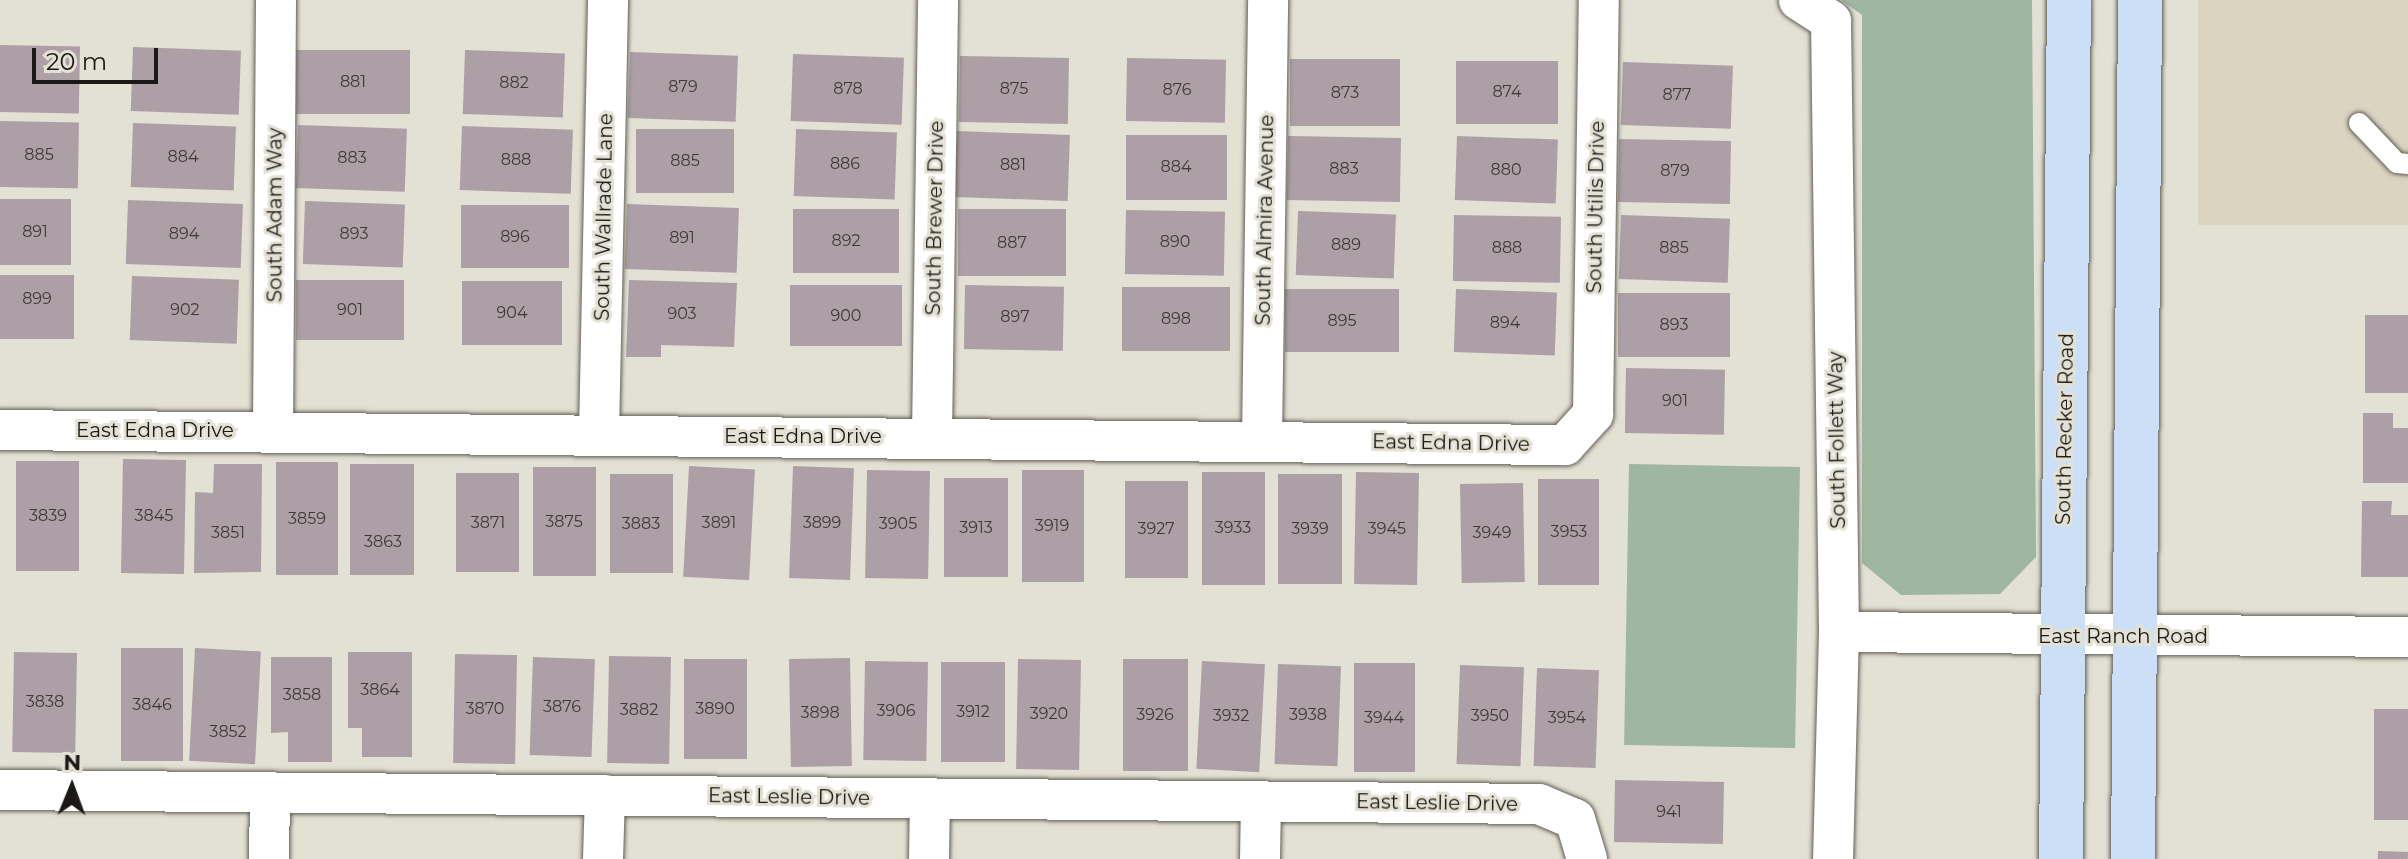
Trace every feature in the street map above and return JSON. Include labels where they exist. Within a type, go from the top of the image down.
[{"type":"main road","name":"South Recker Road","points":[[2061,859],[2069,0]]},
{"type":"main road","points":[[2133,859],[2140,0]]},
{"type":"street","name":"South Adam Way","points":[[273,430],[276,0]]},
{"type":"street","name":"South Wallrade Lane","points":[[599,434],[608,0]]},
{"type":"street","name":"South Brewer Drive","points":[[932,436],[938,0]]},
{"type":"street","name":"South Almira Avenue","points":[[1262,439],[1268,0]]},
{"type":"street","name":"South Utilis Drive","points":[[1593,414],[1599,0]]},
{"type":"street","name":"South Follett Way","points":[[1799,0],[1831,21],[1839,632],[1833,859]]},
{"type":"street","name":"East Edna Drive","points":[[0,430],[1262,439],[1565,445],[1593,414]]},
{"type":"street","name":"East Ranch Road","points":[[1839,632],[2134,637],[2408,637]]},
{"type":"street","name":"East Leslie Drive","points":[[0,790],[1539,804],[1575,819],[1587,859]]},
{"type":"street","points":[[269,859],[270,792]]},
{"type":"street","points":[[603,859],[605,795]]},
{"type":"street","points":[[929,859],[930,798]]},
{"type":"street","points":[[1260,859],[1261,801]]},
{"type":"lane","points":[[2359,123],[2397,163],[2408,164]]},
{"type":"shaded area","points":[[2198,0],[2408,0],[2408,225],[2198,225]]},
{"type":"green space","points":[[1841,0],[2032,0],[2036,557],[2000,594],[1901,595],[1862,563],[1862,15]]},
{"type":"green space","points":[[1629,464],[1800,467],[1795,748],[1624,745]]},
{"type":"building","points":[[0,45],[80,46],[79,113],[0,112]]},
{"type":"building","points":[[133,47],[241,51],[239,115],[131,111]]},
{"type":"building","points":[[296,50],[410,50],[410,114],[296,114]]},
{"type":"building","points":[[465,50],[565,53],[563,117],[463,114]]},
{"type":"building","points":[[630,52],[738,56],[736,122],[628,118]]},
{"type":"building","points":[[793,54],[904,58],[902,125],[791,121]]},
{"type":"building","points":[[960,56],[1069,58],[1068,124],[959,122]]},
{"type":"building","points":[[1127,58],[1226,60],[1225,123],[1126,121]]},
{"type":"building","points":[[1290,59],[1400,59],[1400,126],[1290,126]]},
{"type":"building","points":[[1456,61],[1558,61],[1558,124],[1456,124]]},
{"type":"building","points":[[1623,62],[1733,66],[1731,129],[1621,125]]},
{"type":"building","points":[[0,121],[79,122],[78,188],[0,187]]},
{"type":"building","points":[[133,123],[236,127],[234,191],[131,187]]},
{"type":"building","points":[[298,125],[407,129],[405,192],[296,188]]},
{"type":"building","points":[[462,126],[573,130],[571,194],[460,190]]},
{"type":"building","points":[[636,129],[734,129],[734,193],[636,193]]},
{"type":"building","points":[[796,129],[897,133],[895,199],[794,196]]},
{"type":"building","points":[[957,131],[1070,135],[1068,201],[955,197]]},
{"type":"building","points":[[1126,135],[1227,135],[1227,200],[1126,200]]},
{"type":"building","points":[[1288,136],[1401,138],[1400,202],[1287,200]]},
{"type":"building","points":[[1457,136],[1558,140],[1556,203],[1455,200]]},
{"type":"building","points":[[1619,139],[1731,141],[1730,204],[1618,202]]},
{"type":"building","points":[[0,199],[71,199],[71,265],[0,265]]},
{"type":"building","points":[[128,200],[243,204],[241,268],[126,264]]},
{"type":"building","points":[[305,201],[405,204],[403,267],[303,264]]},
{"type":"building","points":[[627,204],[739,208],[737,273],[625,269]]},
{"type":"building","points":[[461,205],[569,205],[569,268],[461,268]]},
{"type":"building","points":[[793,209],[899,209],[899,273],[793,273]]},
{"type":"building","points":[[958,209],[1066,209],[1066,276],[958,276]]},
{"type":"building","points":[[1126,210],[1225,212],[1224,276],[1125,274]]},
{"type":"building","points":[[1298,211],[1396,214],[1394,278],[1296,275]]},
{"type":"building","points":[[1454,215],[1561,217],[1560,283],[1453,281]]},
{"type":"building","points":[[1621,215],[1730,219],[1728,283],[1619,279]]},
{"type":"building","points":[[0,275],[74,275],[74,339],[0,339]]},
{"type":"building","points":[[132,276],[239,280],[237,344],[130,340]]},
{"type":"building","points":[[296,280],[404,280],[404,340],[296,340]]},
{"type":"building","points":[[629,280],[737,283],[734,347],[661,345],[661,357],[626,357]]},
{"type":"building","points":[[462,281],[562,281],[562,345],[462,345]]},
{"type":"building","points":[[790,285],[902,285],[902,346],[790,346]]},
{"type":"building","points":[[965,285],[1064,287],[1063,351],[964,349]]},
{"type":"building","points":[[1122,287],[1230,287],[1230,351],[1122,351]]},
{"type":"building","points":[[1285,289],[1399,289],[1399,352],[1285,352]]},
{"type":"building","points":[[1456,289],[1557,293],[1555,355],[1454,352]]},
{"type":"building","points":[[1618,293],[1730,293],[1730,357],[1618,357]]},
{"type":"building","points":[[2365,315],[2408,315],[2408,393],[2365,393]]},
{"type":"building","points":[[1626,368],[1725,370],[1724,435],[1625,433]]},
{"type":"building","points":[[2363,413],[2393,413],[2393,428],[2408,428],[2408,483],[2363,483]]},
{"type":"building","points":[[123,459],[186,460],[184,574],[121,573]]},
{"type":"building","points":[[16,461],[79,461],[79,571],[16,571]]},
{"type":"building","points":[[276,462],[338,462],[338,575],[276,575]]},
{"type":"building","points":[[214,464],[262,464],[261,572],[194,573],[195,492],[213,493]]},
{"type":"building","points":[[350,464],[414,464],[414,575],[350,575]]},
{"type":"building","points":[[689,466],[755,469],[749,580],[683,577]]},
{"type":"building","points":[[793,466],[854,468],[850,580],[789,578]]},
{"type":"building","points":[[533,467],[596,467],[596,576],[533,576]]},
{"type":"building","points":[[867,470],[930,471],[928,579],[865,578]]},
{"type":"building","points":[[1022,470],[1084,470],[1084,582],[1022,582]]},
{"type":"building","points":[[1202,472],[1265,472],[1265,585],[1202,585]]},
{"type":"building","points":[[1356,472],[1419,473],[1417,585],[1354,584]]},
{"type":"building","points":[[456,473],[519,473],[519,572],[456,572]]},
{"type":"building","points":[[610,474],[673,474],[673,573],[610,573]]},
{"type":"building","points":[[1278,474],[1342,474],[1342,584],[1278,584]]},
{"type":"building","points":[[944,478],[1008,478],[1008,577],[944,577]]},
{"type":"building","points":[[1538,479],[1599,479],[1599,585],[1538,585]]},
{"type":"building","points":[[1125,481],[1188,481],[1188,578],[1125,578]]},
{"type":"building","points":[[1523,483],[1525,582],[1462,583],[1460,484]]},
{"type":"building","points":[[2362,501],[2392,501],[2391,515],[2408,515],[2408,577],[2361,577]]},
{"type":"building","points":[[121,648],[183,648],[183,761],[121,761]]},
{"type":"building","points":[[195,648],[261,651],[255,764],[189,761]]},
{"type":"building","points":[[14,652],[77,653],[75,753],[12,752]]},
{"type":"building","points":[[348,652],[412,652],[412,757],[362,757],[362,728],[348,728]]},
{"type":"building","points":[[455,654],[517,655],[515,764],[453,763]]},
{"type":"building","points":[[609,656],[671,657],[669,764],[607,763]]},
{"type":"building","points":[[271,657],[332,657],[332,762],[288,762],[288,732],[271,733]]},
{"type":"building","points":[[533,657],[595,659],[592,757],[530,755]]},
{"type":"building","points":[[850,658],[852,766],[791,767],[789,659]]},
{"type":"building","points":[[684,659],[747,659],[747,759],[684,759]]},
{"type":"building","points":[[1018,659],[1081,660],[1079,770],[1016,769]]},
{"type":"building","points":[[1123,659],[1188,659],[1188,771],[1123,771]]},
{"type":"building","points":[[865,661],[928,662],[926,761],[863,760]]},
{"type":"building","points":[[1202,661],[1265,664],[1259,772],[1196,769]]},
{"type":"building","points":[[941,662],[1005,662],[1005,762],[941,762]]},
{"type":"building","points":[[1354,663],[1415,663],[1415,772],[1354,772]]},
{"type":"building","points":[[1278,664],[1341,666],[1337,766],[1275,764]]},
{"type":"building","points":[[1460,665],[1524,667],[1521,766],[1457,764]]},
{"type":"building","points":[[1537,668],[1599,670],[1596,768],[1534,766]]},
{"type":"building","points":[[2374,709],[2408,709],[2408,820],[2374,820]]},
{"type":"building","points":[[1615,780],[1724,782],[1723,844],[1614,842]]},
{"type":"building","points":[[2378,851],[2408,852],[2408,859],[2378,859]]}]
